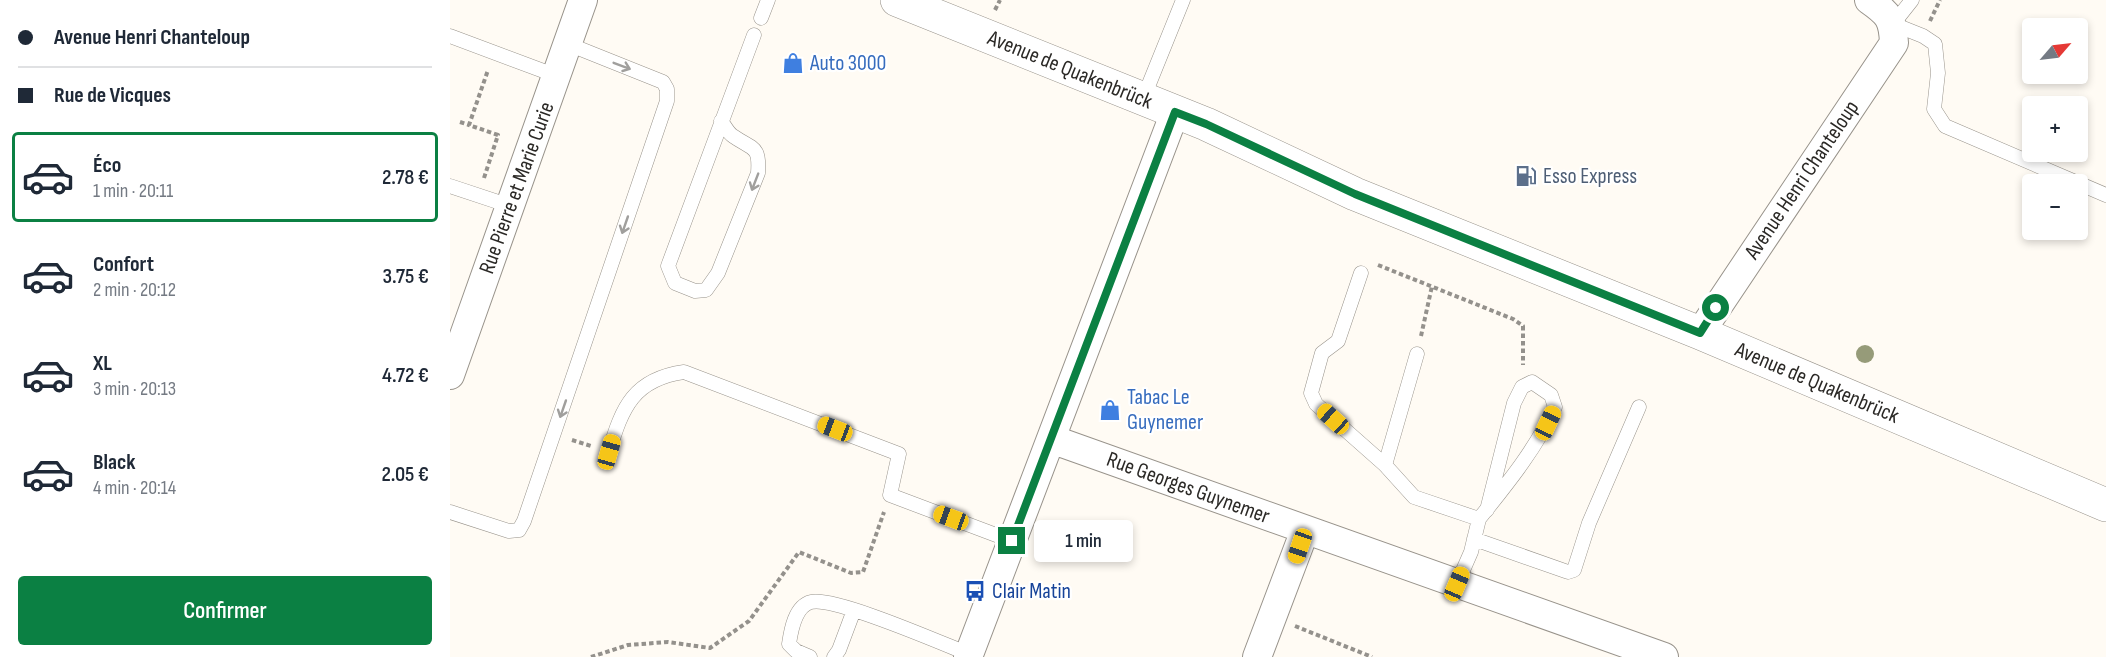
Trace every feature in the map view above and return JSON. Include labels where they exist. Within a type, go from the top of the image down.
[{"type":"main road","name":"Avenue de Quakenbrück","points":[[897,0],[1206,124],[1355,194],[1700,333],[2106,505]]},
{"type":"street","name":"Rue Pierre et Marie Curie","points":[[450,375],[456,338],[510,206],[584,0]]},
{"type":"street","points":[[1869,0],[1885,11],[1893,24]]},
{"type":"street","name":"Avenue Henri Chanteloup","points":[[1700,333],[1894,43],[1893,24]]},
{"type":"street","points":[[968,656],[1175,112]]},
{"type":"street","name":"Rue Georges Guynemer","points":[[1051,438],[1664,657]]},
{"type":"street","points":[[1257,657],[1305,530]]},
{"type":"lane","points":[[761,18],[768,0]]},
{"type":"lane","points":[[1143,99],[1183,0]]},
{"type":"lane","points":[[1912,0],[1893,24],[1923,36],[1935,44],[1938,73],[1934,109],[1945,126],[2106,195]]},
{"type":"lane","points":[[721,121],[732,135],[752,146],[759,158],[758,173],[718,273],[706,290],[694,291],[675,283],[668,266],[721,121],[754,35]]},
{"type":"lane","points":[[450,36],[557,76]]},
{"type":"lane","points":[[450,512],[508,531],[519,530],[524,521],[667,101],[667,89],[663,82],[568,44]]},
{"type":"lane","points":[[450,186],[510,206]]},
{"type":"lane","points":[[1361,273],[1338,341],[1322,353],[1311,393],[1316,404],[1384,465],[1414,497],[1483,514]]},
{"type":"lane","points":[[1384,465],[1418,354]]},
{"type":"lane","points":[[609,452],[616,426],[630,400],[644,385],[666,374],[684,372],[899,454],[890,495],[1012,541]]},
{"type":"lane","points":[[1457,584],[1471,552],[1483,514],[1514,403],[1522,387],[1532,382],[1551,395],[1556,407],[1523,463],[1483,514]]},
{"type":"lane","points":[[1474,539],[1568,572],[1574,570],[1589,523],[1639,407]]},
{"type":"lane","points":[[810,657],[796,651],[789,644],[792,627],[801,607],[812,602],[825,602],[854,610],[968,656]]},
{"type":"lane","points":[[834,657],[840,650],[854,610]]},
{"type":"path","points":[[469,125],[494,52]]},
{"type":"path","points":[[460,122],[498,135],[478,195]]},
{"type":"path","points":[[1361,273],[1374,264],[1513,319],[1523,326],[1522,387]]},
{"type":"path","points":[[1418,354],[1432,286]]},
{"type":"path","points":[[555,434],[609,452]]},
{"type":"path","points":[[591,657],[627,645],[668,642],[710,648],[749,621],[800,552],[851,573],[863,572],[890,495]]},
{"type":"path","points":[[1272,618],[1372,657]]},
{"type":"place","name":"Auto 3000","points":[[793,63]]},
{"type":"place","name":"Esso Express","points":[[1526,176]]},
{"type":"place","name":"Tabac Le Guynemer","points":[[1110,410]]},
{"type":"place","name":"Clair Matin","points":[[975,591]]},
{"type":"route","points":[[1012,541],[1175,112],[1206,124],[1355,194],[1700,333],[1716,308]]}]
